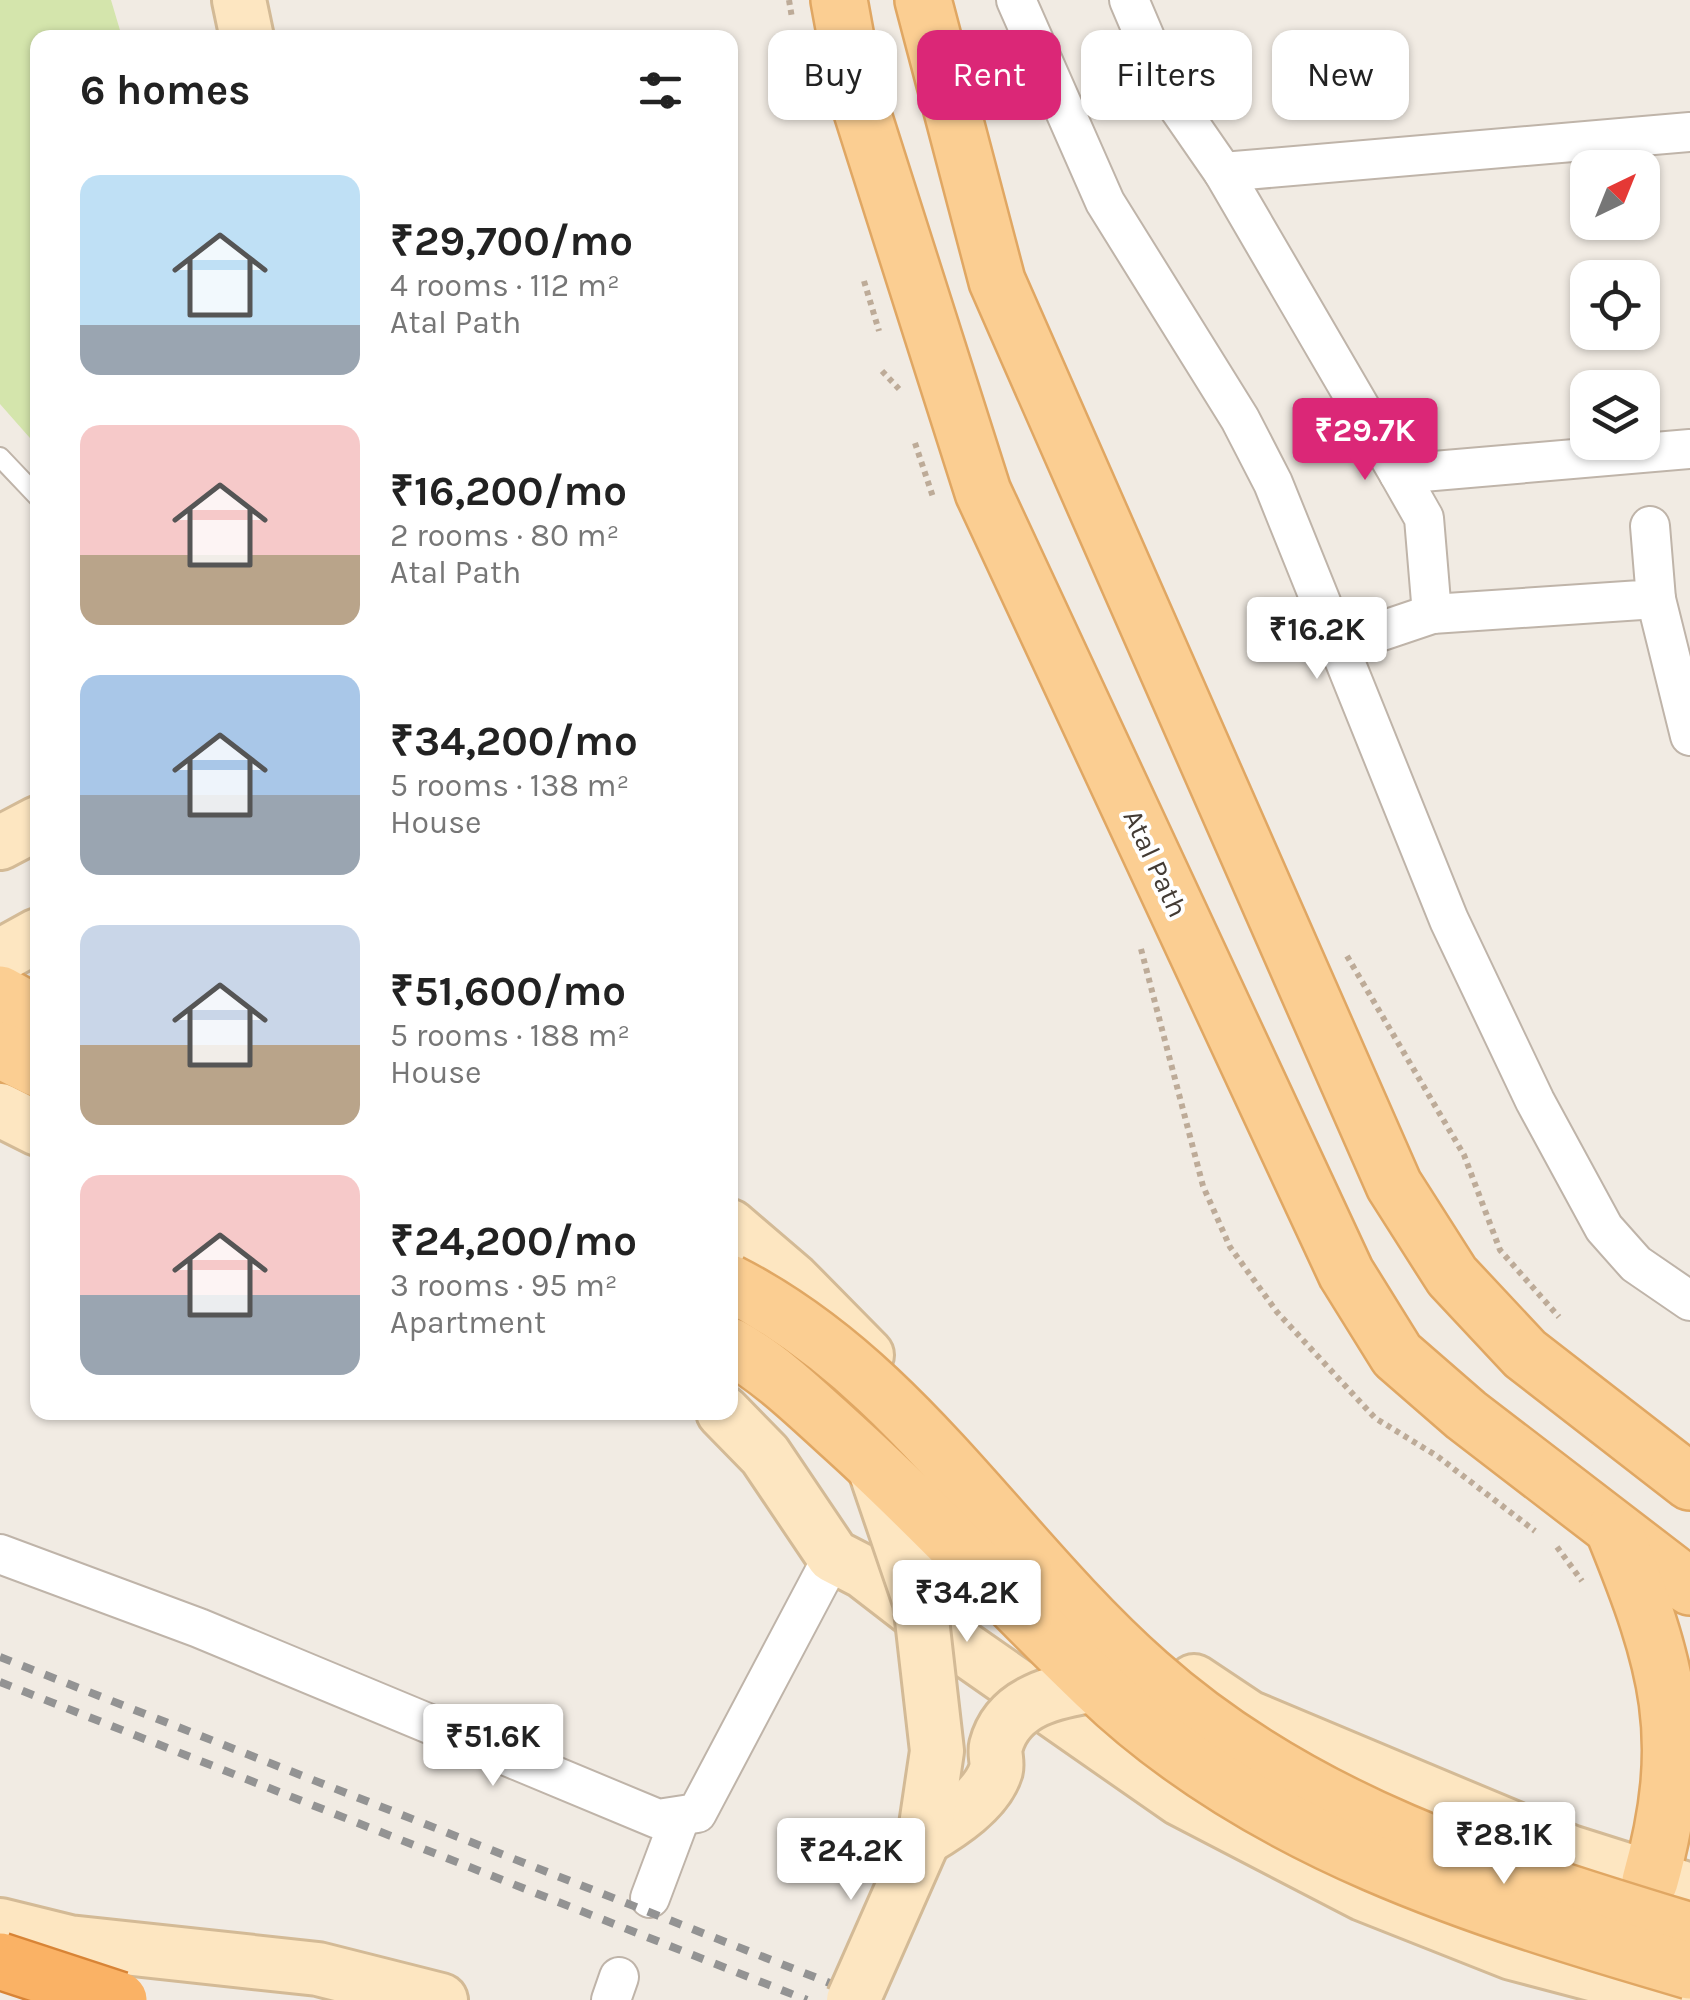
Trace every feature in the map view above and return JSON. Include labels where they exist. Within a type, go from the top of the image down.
[{"type":"highway","points":[[0,1961],[119,2000]]},
{"type":"main road","points":[[238,0],[245,30]]},
{"type":"main road","name":"Atal Path","points":[[839,0],[856,93],[983,492],[1346,1273],[1397,1355],[1614,1531],[1690,1587]]},
{"type":"main road","points":[[923,0],[997,281],[1394,1185],[1452,1276],[1524,1354],[1690,1482]]},
{"type":"main road","points":[[0,843],[30,826]]},
{"type":"main road","points":[[0,956],[30,939]]},
{"type":"main road","points":[[0,994],[30,1011]]},
{"type":"main road","points":[[0,1050],[30,1065]]},
{"type":"main road","points":[[0,1110],[30,1125]]},
{"type":"main road","points":[[738,1250],[831,1319],[1096,1599],[1172,1666],[1248,1718],[1487,1818],[1670,1886]]},
{"type":"main road","points":[[738,1252],[776,1306],[859,1370],[1146,1672],[1219,1733],[1290,1780],[1389,1828],[1548,1888],[1690,1931]]},
{"type":"main road","points":[[738,1402],[831,1319]]},
{"type":"main road","points":[[738,1352],[802,1399],[873,1464],[1096,1686],[1196,1770],[1267,1813],[1372,1863],[1533,1925],[1690,1972]]},
{"type":"main road","points":[[731,1420],[765,1455],[833,1556],[864,1572],[952,1640],[1180,1799],[1363,1894],[1512,1952],[1690,2000]]},
{"type":"main road","points":[[853,2000],[924,1840],[937,1751],[920,1602],[873,1464]]},
{"type":"main road","points":[[1614,1531],[1662,1654],[1678,1740],[1662,1844],[1670,1886]]},
{"type":"main road","points":[[924,1840],[956,1819],[976,1799],[996,1771],[996,1746],[1027,1704],[1058,1691],[1096,1686]]},
{"type":"main road","points":[[1444,1925],[1487,1818]]},
{"type":"main road","points":[[0,1925],[58,1939],[318,1969],[441,2000]]},
{"type":"street","points":[[1016,0],[1105,202],[1240,419],[1273,483],[1448,920],[1569,1166],[1615,1240],[1636,1264],[1690,1301]]},
{"type":"street","points":[[1130,0],[1169,94],[1224,172],[1424,518],[1432,614]]},
{"type":"street","points":[[1224,172],[1690,132]]},
{"type":"street","points":[[1399,474],[1690,449]]},
{"type":"street","points":[[1650,526],[1656,599],[1690,736]]},
{"type":"street","points":[[1340,645],[1432,614],[1656,599]]},
{"type":"street","points":[[0,1554],[199,1628],[658,1819],[697,1812],[718,1780],[833,1556]]},
{"type":"street","points":[[650,1898],[680,1818]]},
{"type":"street","points":[[44,2000],[58,1939]]},
{"type":"lane","points":[[0,457],[30,489]]},
{"type":"path","points":[[882,371],[899,389]]},
{"type":"path","points":[[1344,951],[1464,1156],[1500,1250],[1571,1332]]},
{"type":"green space","points":[[0,0],[111,0],[120,30],[30,30],[30,438],[0,404]]},
{"type":"railway","points":[[0,1657],[873,2000]]},
{"type":"railway","points":[[0,1682],[807,2000]]}]
